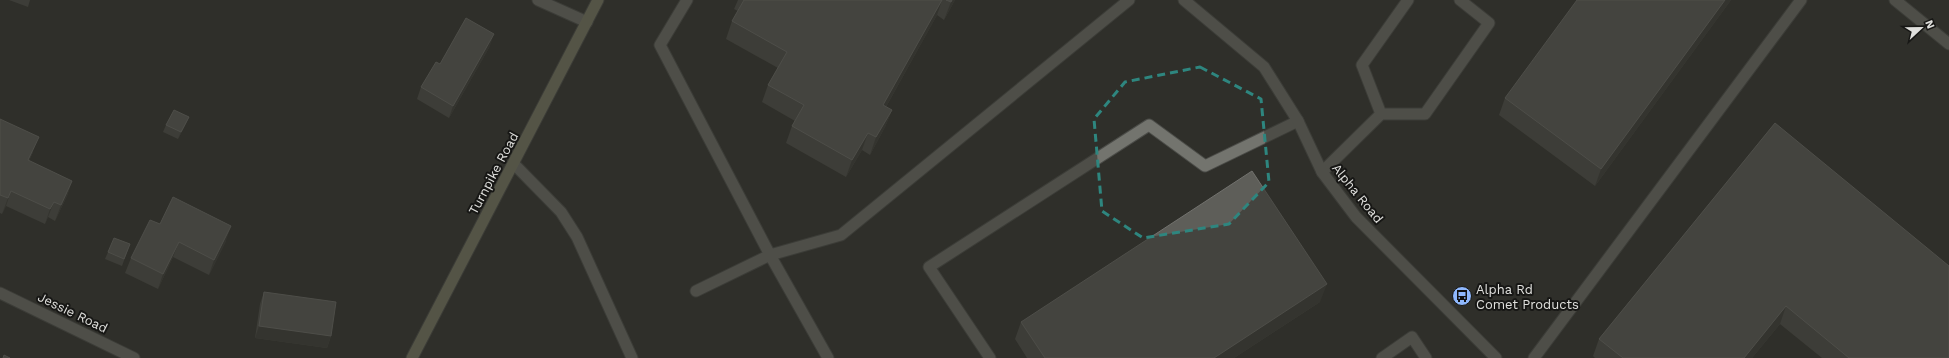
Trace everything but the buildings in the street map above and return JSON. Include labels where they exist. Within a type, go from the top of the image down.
[{"type":"main road","name":"Turnpike Road","points":[[412,358],[598,0]]},
{"type":"street","points":[[538,0],[587,22]]},
{"type":"street","points":[[687,0],[660,45],[770,255],[828,358]]},
{"type":"street","points":[[696,291],[770,255],[841,235],[1129,0]]},
{"type":"street","name":"Alpha Road","points":[[1184,0],[1264,67],[1298,121],[1322,172],[1356,217],[1496,358]]},
{"type":"street","points":[[1381,114],[1362,65],[1408,0]]},
{"type":"street","points":[[1322,172],[1381,114],[1425,114],[1489,23],[1460,0]]},
{"type":"street","points":[[1534,358],[1801,0]]},
{"type":"street","points":[[1895,0],[1949,44]]},
{"type":"street","points":[[990,358],[929,267],[1149,125],[1205,166],[1298,121]]},
{"type":"street","points":[[514,164],[561,212],[569,223],[588,258],[632,358]]},
{"type":"street","name":"Jessie Road","points":[[0,293],[134,358]]},
{"type":"street","points":[[1382,358],[1412,337],[1426,358]]},
{"type":"highlighted area","points":[[1200,67],[1261,99],[1269,182],[1229,224],[1143,238],[1102,211],[1094,119],[1125,82]]},
{"type":"place","name":"Alpha Rd Comet Products","points":[[1462,296]]}]
